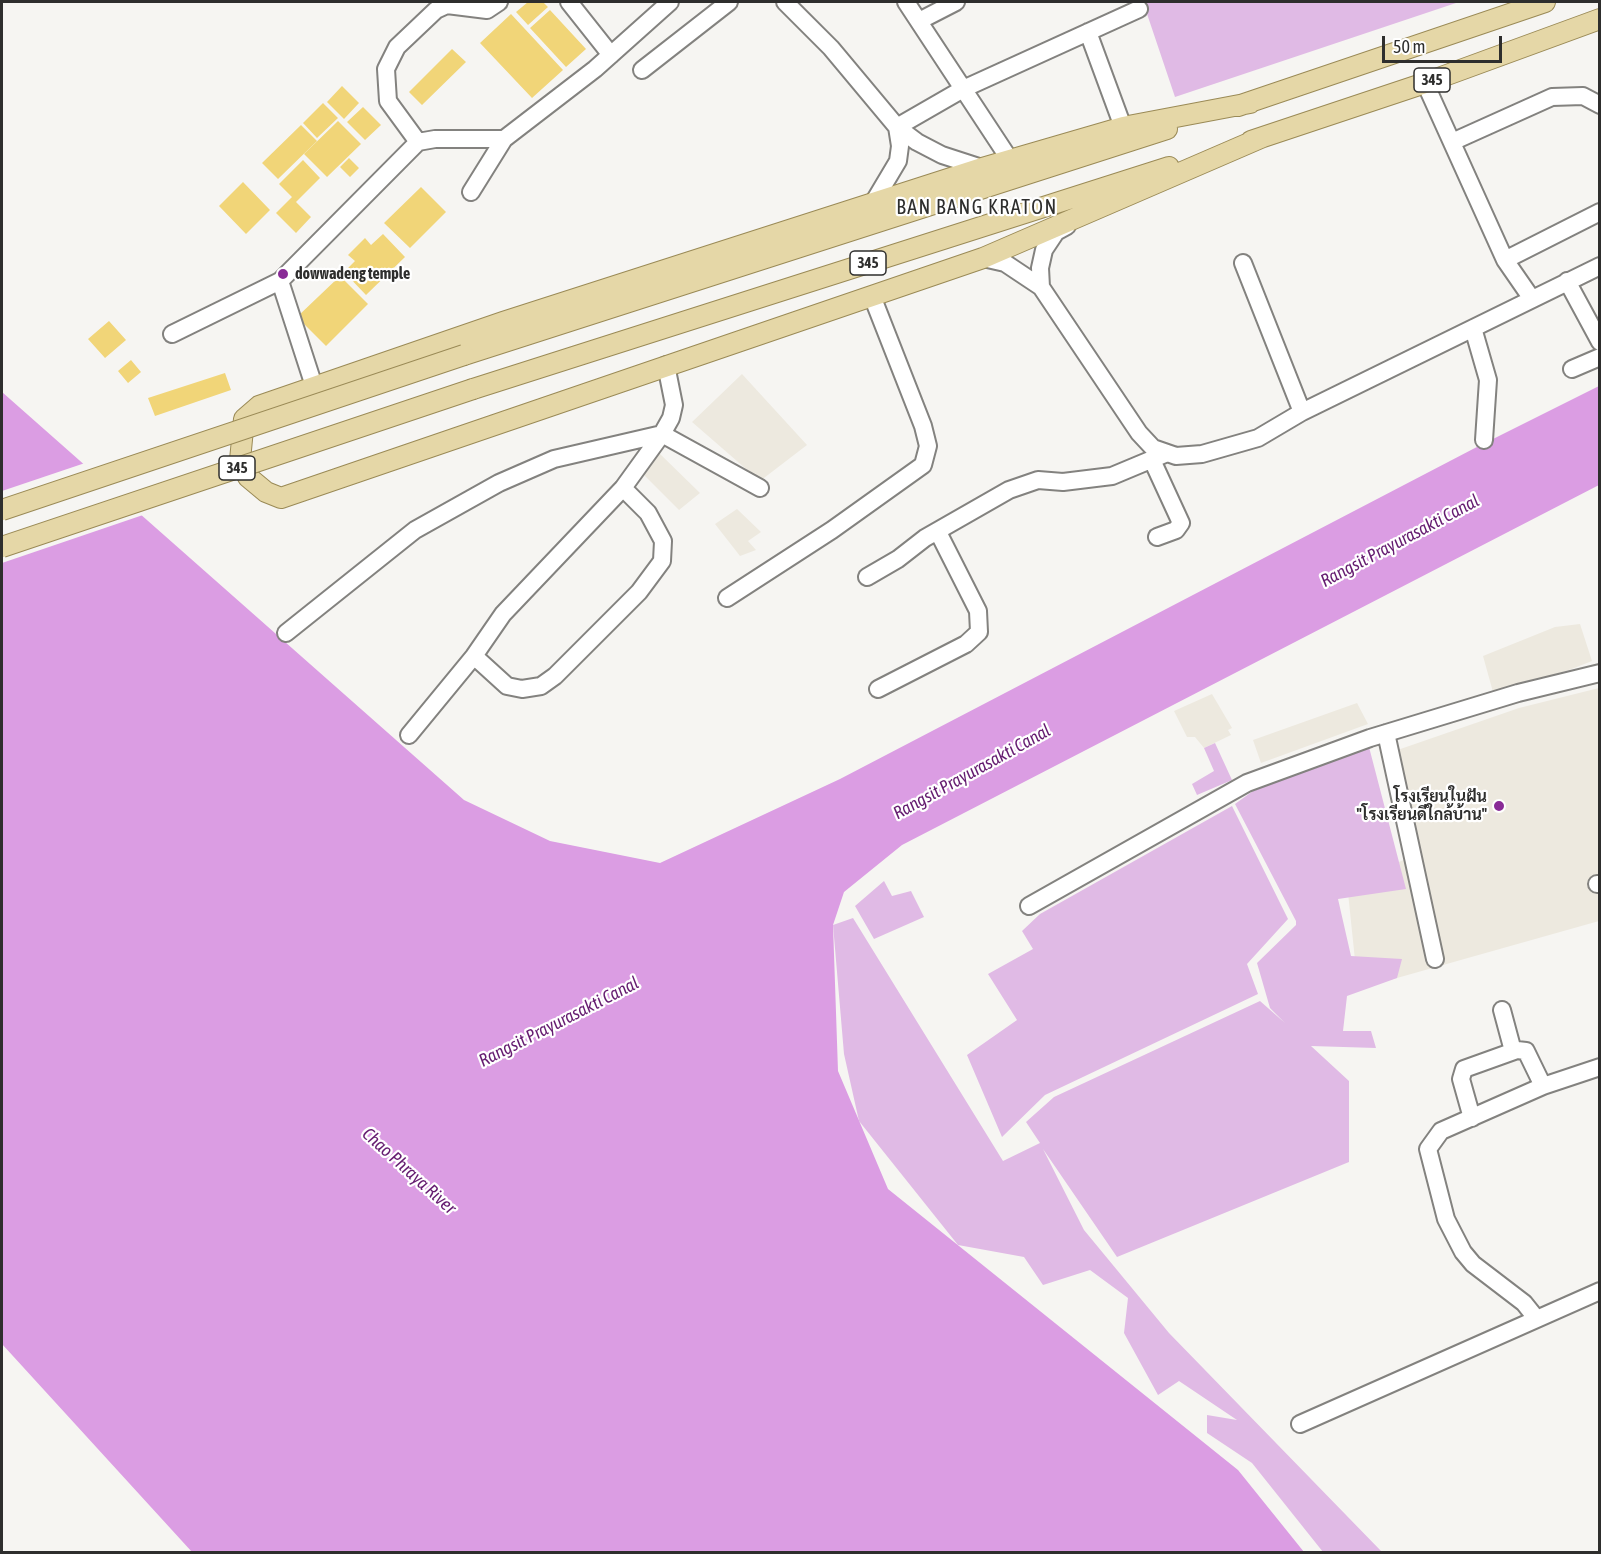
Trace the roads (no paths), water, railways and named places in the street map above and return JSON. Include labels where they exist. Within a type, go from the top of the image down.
[{"type":"main road","name":"345","points":[[2,510],[464,355],[1250,103],[1545,2]]},
{"type":"main road","name":"345","points":[[2,547],[473,389],[1263,137],[1425,83],[1599,19]]},
{"type":"main road","points":[[1250,103],[1123,127],[982,168],[259,406],[244,419],[240,460],[248,477],[266,492],[281,498],[983,258],[1263,137]]},
{"type":"street","points":[[418,142],[388,101],[386,69],[397,47],[436,10],[447,5],[488,10],[499,2]]},
{"type":"street","points":[[569,2],[611,55]]},
{"type":"street","points":[[471,192],[504,139],[530,122],[611,55],[670,2]]},
{"type":"street","points":[[642,70],[729,2]]},
{"type":"street","points":[[785,2],[831,48],[897,127],[917,142],[942,155],[982,168]]},
{"type":"street","points":[[906,2],[1010,160]]},
{"type":"street","points":[[919,21],[956,2]]},
{"type":"street","points":[[897,127],[963,89],[1139,9]]},
{"type":"street","points":[[1088,32],[1123,127]]},
{"type":"street","points":[[1425,83],[1505,260],[1532,299]]},
{"type":"street","points":[[1452,142],[1552,97],[1583,96],[1599,105]]},
{"type":"street","points":[[873,203],[898,161],[900,146],[897,127]]},
{"type":"street","points":[[172,334],[280,280],[418,142],[435,139],[504,139]]},
{"type":"street","points":[[1505,260],[1599,212]]},
{"type":"street","points":[[1041,286],[1040,268],[1044,250],[1056,232],[1081,217]]},
{"type":"street","points":[[983,258],[1005,263],[1022,271],[1041,286],[1138,434],[1160,456],[1180,523],[1176,530],[1157,537]]},
{"type":"street","points":[[1243,263],[1302,412]]},
{"type":"street","points":[[867,577],[1010,490],[1038,480],[1063,482],[1112,476],[1160,456],[1202,454],[1258,438],[1302,412],[1599,266]]},
{"type":"street","points":[[280,280],[314,387]]},
{"type":"street","points":[[1567,281],[1599,342]]},
{"type":"street","points":[[727,598],[832,530],[923,465],[928,446],[923,426],[872,296]]},
{"type":"street","points":[[1473,328],[1488,380],[1484,440]]},
{"type":"street","points":[[1572,369],[1599,357]]},
{"type":"street","points":[[409,735],[474,656],[503,614],[623,488],[662,434],[671,418],[674,405],[666,365]]},
{"type":"street","points":[[285,633],[415,530],[499,483],[561,457],[662,434],[760,488]]},
{"type":"street","points":[[474,656],[507,686],[522,689],[541,686],[555,676],[639,592],[662,561],[663,541],[648,513],[623,488]]},
{"type":"street","points":[[878,689],[966,644],[979,633],[978,611],[938,532]]},
{"type":"street","points":[[1029,906],[1247,783],[1386,733],[1518,693],[1599,673]]},
{"type":"street","points":[[1386,733],[1435,959]]},
{"type":"street","points":[[1502,1010],[1513,1051]]},
{"type":"street","points":[[1472,1118],[1461,1079],[1464,1069],[1513,1051],[1526,1051],[1530,1055],[1543,1086]]},
{"type":"street","points":[[1536,1318],[1524,1303],[1468,1258],[1446,1219],[1428,1149],[1441,1131],[1543,1086],[1599,1067]]},
{"type":"street","points":[[1299,1424],[1599,1291]]},
{"type":"water","points":[[1599,386],[1599,485],[902,845],[844,892],[833,925],[838,1071],[888,1189],[1238,1470],[1304,1552],[192,1552],[2,1344],[2,392],[464,800],[550,841],[660,863],[840,779],[1473,449]]},
{"type":"place","name":"dowwadeng temple","points":[[283,274]]},
{"type":"place","name":"โรงเรียนในฝัน \"โรงเรียนดีใกล้บ้าน\"","points":[[1499,806]]},
{"type":"district","name":"BAN BANG KRATON","points":[[977,208]]},
{"type":"water label","name":"Rangsit Prayurasakti Canal","points":[[1400,541]]},
{"type":"water label","name":"Rangsit Prayurasakti Canal","points":[[972,772]]},
{"type":"water label","name":"Rangsit Prayurasakti Canal","points":[[559,1022]]},
{"type":"water label","name":"Chao Phraya River","points":[[409,1171]]}]
